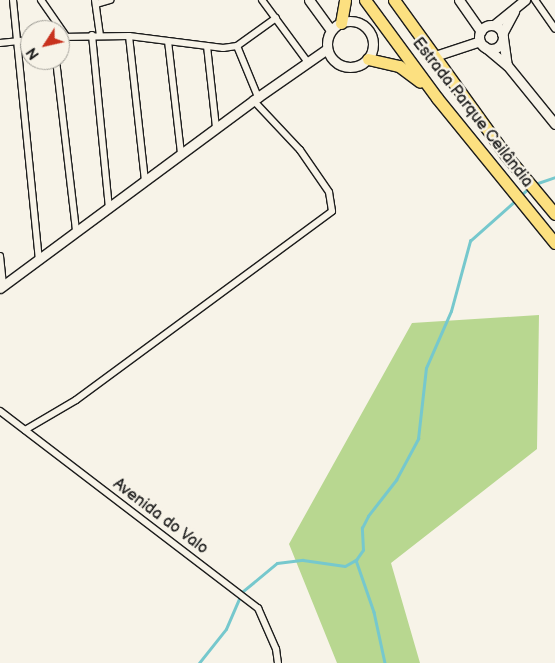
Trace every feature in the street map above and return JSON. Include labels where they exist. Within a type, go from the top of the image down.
[{"type":"highway","points":[[341,23],[345,0]]},
{"type":"highway","name":"Estrada Parque Ceilândia","points":[[365,0],[438,98],[555,243]]},
{"type":"highway","name":"Estrada Parque Ceilândia","points":[[394,0],[526,179],[552,211]]},
{"type":"highway","points":[[368,59],[399,66],[438,98]]},
{"type":"street","points":[[13,0],[39,259]]},
{"type":"street","points":[[41,0],[53,20]]},
{"type":"street","points":[[100,35],[96,2],[110,0]]},
{"type":"street","points":[[262,0],[307,62]]},
{"type":"street","points":[[308,0],[331,30]]},
{"type":"street","points":[[459,0],[480,31],[482,44],[507,65],[555,124]]},
{"type":"street","points":[[480,31],[487,25],[494,25],[525,0]]},
{"type":"street","points":[[535,0],[555,29]]},
{"type":"street","points":[[435,56],[482,44],[494,48],[502,36],[515,8]]},
{"type":"street","points":[[70,37],[129,36],[207,46],[237,46],[276,18]]},
{"type":"street","points":[[2,287],[255,98],[327,50],[331,30],[341,23],[356,22],[368,31],[373,45],[368,59],[356,67],[341,66],[327,50]]},
{"type":"street","points":[[494,25],[502,36],[507,65]]},
{"type":"street","points":[[92,35],[109,207]]},
{"type":"street","points":[[129,36],[146,181]]},
{"type":"street","points":[[0,43],[20,41]]},
{"type":"street","points":[[168,41],[181,154]]},
{"type":"street","points":[[207,46],[216,128]]},
{"type":"street","points":[[25,430],[76,400],[332,210],[329,192],[300,150],[255,98],[237,46]]},
{"type":"street","points":[[57,70],[76,231]]},
{"type":"street","points":[[0,256],[2,287]]},
{"type":"street","name":"Avenida do Valo","points":[[0,411],[258,608],[276,649],[278,663]]},
{"type":"green space","points":[[539,315],[537,449],[391,563],[420,663],[337,663],[289,544],[412,323]]},
{"type":"waterway","points":[[535,184],[555,177]]},
{"type":"waterway","points":[[520,196],[529,188]]},
{"type":"waterway","points":[[199,663],[226,629],[242,592],[277,563],[303,560],[345,566],[356,560],[363,550],[362,528],[368,516],[396,480],[418,439],[426,368],[451,311],[470,241],[516,200]]},
{"type":"waterway","points":[[356,560],[374,612],[385,663]]}]
